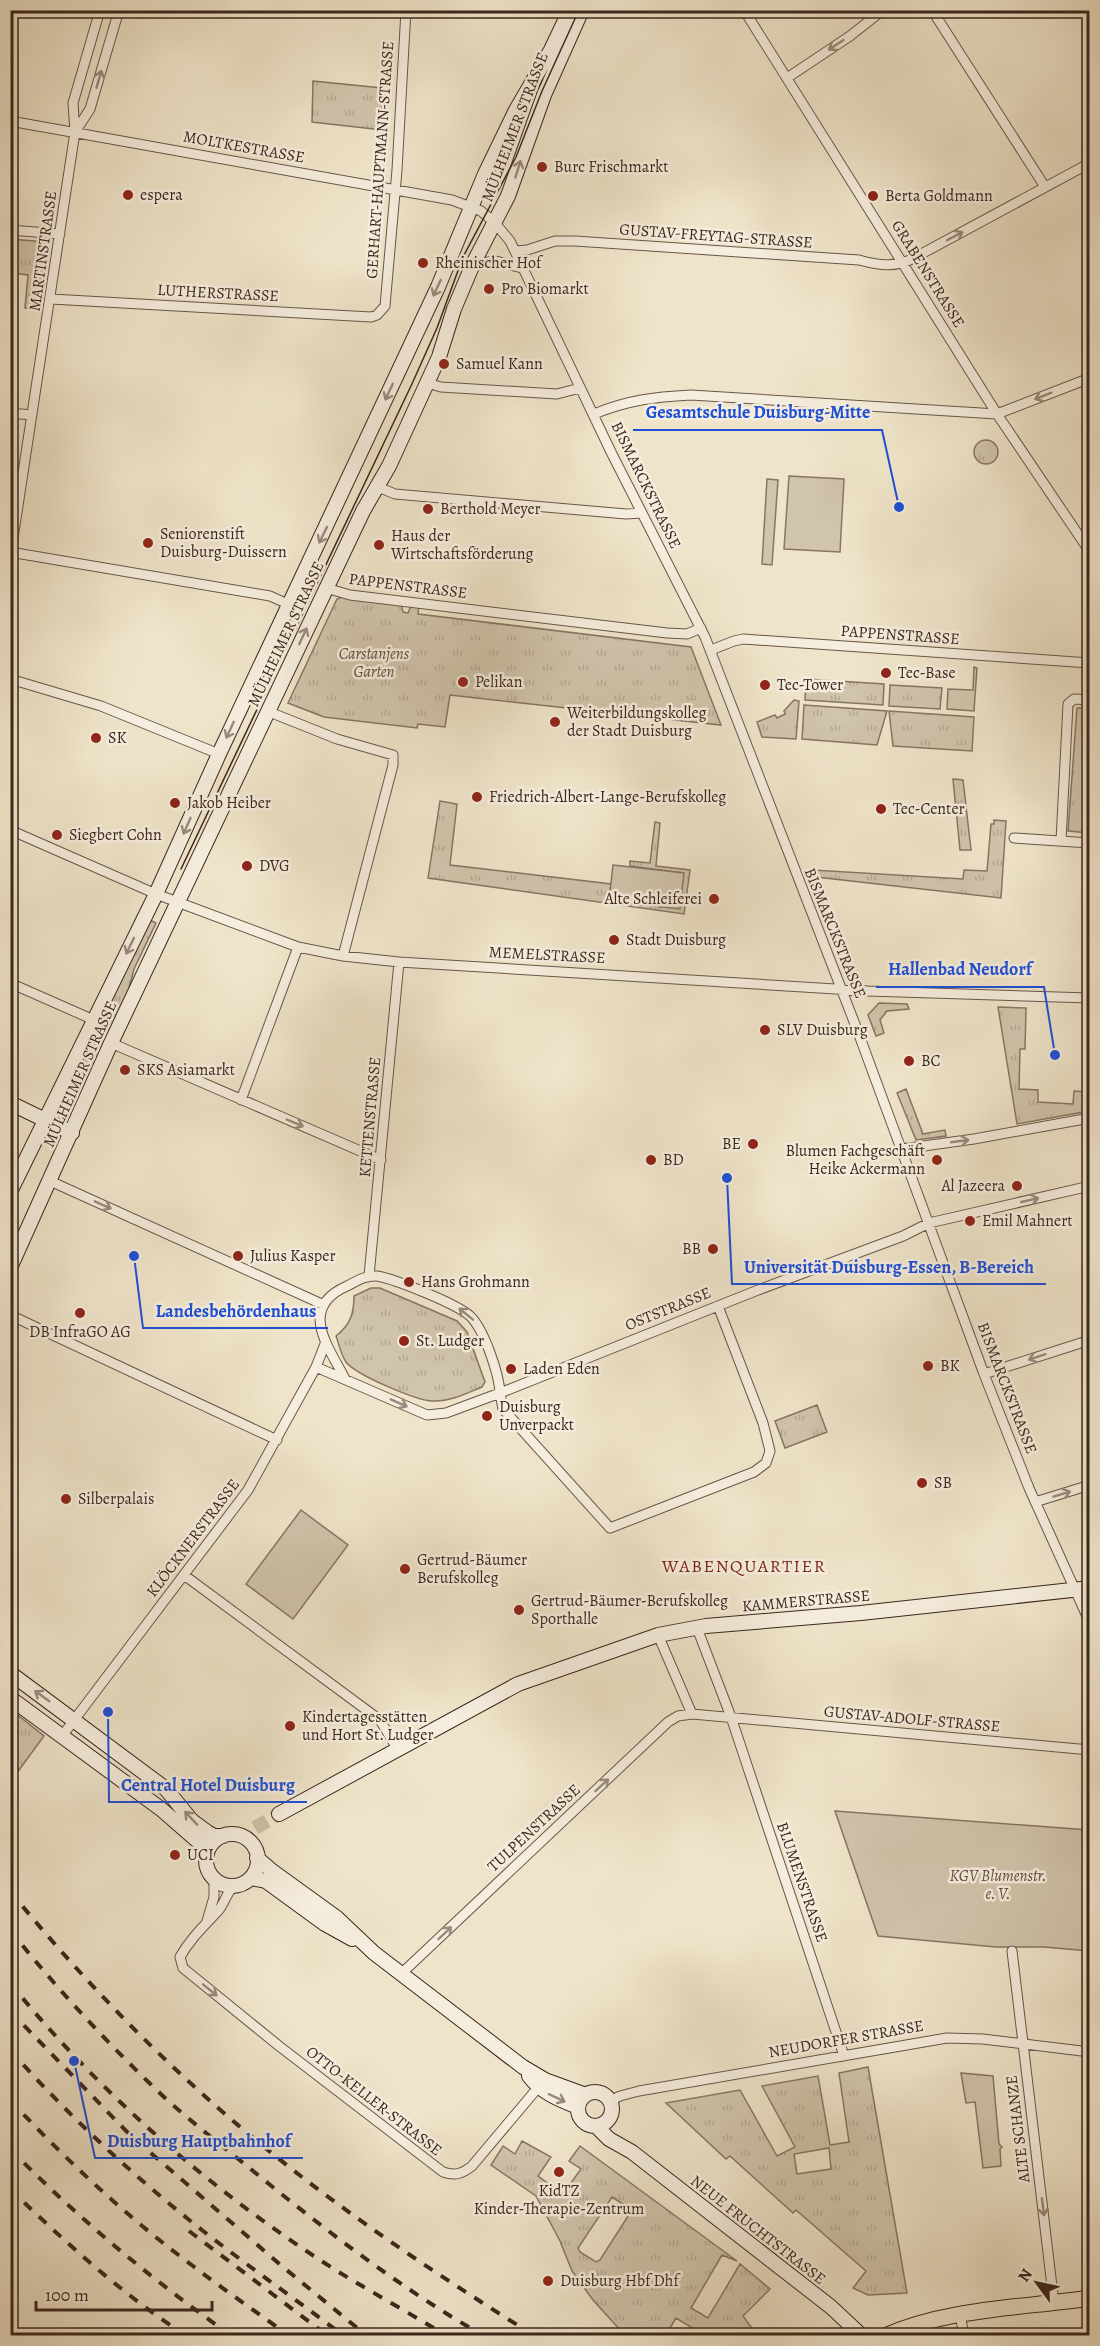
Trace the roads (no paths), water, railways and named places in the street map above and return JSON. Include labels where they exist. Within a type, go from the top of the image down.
[{"type":"main road","name":"MÜLHEIMER STRASSE","points":[[10,1192],[156,894],[219,754],[438,287],[472,205],[516,110],[551,50],[570,10]]},
{"type":"main road","name":"MÜLHEIMER STRASSE","points":[[10,1268],[177,902],[267,711],[331,590],[363,511],[378,487],[427,383],[441,352],[454,309],[473,264],[516,177],[544,95],[582,10]]},
{"type":"main road","points":[[10,1103],[72,1133]]},
{"type":"main road","name":"KAMMERSTRASSE","points":[[279,1814],[518,1684],[658,1635],[697,1628],[1089,1588]]},
{"type":"main road","points":[[10,1673],[166,1789],[192,1821],[207,1832],[223,1836],[251,1834],[257,1857],[272,1871],[337,1918],[374,1953]]},
{"type":"main road","points":[[10,1698],[161,1809],[208,1850]]},
{"type":"main road","points":[[223,1836],[208,1850],[206,1866],[214,1879],[227,1886],[245,1882],[256,1868],[257,1857]]},
{"type":"main road","points":[[250,1878],[266,1881],[325,1924],[374,1953],[523,2067],[541,2083],[550,2095],[578,2107]]},
{"type":"main road","points":[[541,2083],[586,2095],[599,2092],[610,2102],[612,2112],[602,2124],[582,2122],[578,2107],[586,2095]]},
{"type":"main road","name":"NEUE FRUCHTSTRASSE","points":[[602,2124],[632,2152],[831,2307],[862,2336]]},
{"type":"main road","points":[[885,2336],[904,2327],[960,2314],[1089,2298]]},
{"type":"street","points":[[75,132],[73,103],[100,10]]},
{"type":"street","points":[[75,132],[90,109],[119,10]]},
{"type":"street","name":"GERHART-HAUPTMANN-STRASSE","points":[[381,312],[385,306],[397,170],[406,10]]},
{"type":"street","name":"GRABENSTRASSE","points":[[744,10],[997,414],[1089,552]]},
{"type":"street","points":[[786,78],[850,36],[883,10]]},
{"type":"street","points":[[932,10],[1045,187]]},
{"type":"street","name":"MOLTKESTRASSE","points":[[10,121],[472,205]]},
{"type":"street","name":"MARTINSTRASSE","points":[[11,554],[75,132]]},
{"type":"street","points":[[904,263],[1089,163]]},
{"type":"street","name":"BISMARCKSTRASSE","points":[[472,205],[495,223],[518,259],[711,650],[902,1149],[984,1374],[1035,1502],[1089,1623]]},
{"type":"street","points":[[10,230],[60,234]]},
{"type":"street","name":"GUSTAV-FREYTAG-STRASSE","points":[[518,259],[527,250],[555,241],[575,241],[859,260],[878,265],[904,263]]},
{"type":"street","points":[[473,264],[518,259]]},
{"type":"street","name":"LUTHERSTRASSE","points":[[51,299],[371,317],[381,312]]},
{"type":"street","points":[[594,414],[621,403],[657,397],[691,395],[997,414],[1089,378]]},
{"type":"street","points":[[427,383],[441,387],[557,394],[580,388]]},
{"type":"street","points":[[10,413],[32,415]]},
{"type":"street","points":[[378,487],[395,494],[626,514],[642,513]]},
{"type":"street","points":[[11,554],[270,596],[290,605]]},
{"type":"street","name":"PAPPENSTRASSE","points":[[331,590],[350,595],[667,633],[687,634],[700,628]]},
{"type":"street","name":"PAPPENSTRASSE","points":[[711,650],[743,639],[1089,663]]},
{"type":"street","points":[[10,679],[101,706],[219,754]]},
{"type":"street","points":[[1061,841],[1068,704],[1074,699],[1089,700]]},
{"type":"street","points":[[267,711],[338,739],[393,755],[393,765],[343,956]]},
{"type":"street","name":"MEMELSTRASSE","points":[[10,830],[156,894],[236,925],[298,947],[343,956],[399,962],[841,989],[1089,998]]},
{"type":"street","points":[[1014,838],[1089,843]]},
{"type":"street","points":[[241,1100],[298,947]]},
{"type":"street","name":"KETTENSTRASSE","points":[[369,1276],[399,962]]},
{"type":"street","points":[[10,983],[94,1020]]},
{"type":"street","points":[[111,1043],[381,1160]]},
{"type":"street","points":[[902,1149],[1089,1118]]},
{"type":"street","points":[[50,1181],[324,1305]]},
{"type":"street","name":"OSTSTRASSE","points":[[500,1393],[718,1306],[903,1236],[929,1223],[1089,1186]]},
{"type":"street","points":[[345,1379],[325,1344],[320,1327],[320,1316],[324,1305],[331,1295],[341,1288],[369,1276],[385,1278],[460,1309],[472,1318],[499,1380],[503,1409],[610,1528],[754,1472],[766,1463],[770,1451],[763,1423],[718,1306]]},
{"type":"street","points":[[10,1315],[277,1440]]},
{"type":"street","points":[[984,1374],[1089,1340]]},
{"type":"street","name":"KLÖCKNERSTRASSE","points":[[62,1736],[248,1490],[316,1367],[325,1344]]},
{"type":"street","points":[[316,1367],[427,1415],[446,1413],[500,1393]]},
{"type":"street","points":[[1035,1502],[1089,1485]]},
{"type":"street","points":[[184,1575],[380,1720],[398,1750]]},
{"type":"street","name":"BLUMENSTRASSE","points":[[697,1628],[731,1717],[844,2056]]},
{"type":"street","points":[[658,1635],[692,1714],[731,1717]]},
{"type":"street","name":"TULPENSTRASSE","points":[[402,1973],[668,1722],[678,1716],[692,1714]]},
{"type":"street","name":"GUSTAV-ADOLF-STRASSE","points":[[731,1717],[1089,1750]]},
{"type":"street","points":[[206,1922],[214,1897],[214,1879]]},
{"type":"street","points":[[206,1922],[220,1909],[228,1892],[234,1886]]},
{"type":"street","name":"OTTO-KELLER-STRASSE","points":[[206,1922],[180,1957],[183,1968],[279,2046],[442,2172],[451,2175],[463,2174],[472,2166],[541,2083]]},
{"type":"street","name":"ALTE SCHANZE","points":[[1012,1951],[1054,2303]]},
{"type":"street","name":"NEUDORFER STRASSE","points":[[610,2102],[620,2096],[639,2091],[946,2038],[964,2037],[1089,2052]]},
{"type":"street","points":[[960,2314],[964,2336]]},
{"type":"tunnel","points":[[255,1828],[279,1814]]},
{"type":"tram line","points":[[181,869],[411,386],[437,328],[463,257],[516,157],[542,91],[579,10]]},
{"type":"railway","points":[[10,1891],[122,2017],[213,2104],[279,2159],[350,2213],[535,2336]]},
{"type":"railway","points":[[10,1930],[46,1974],[123,2057],[202,2130],[347,2245],[427,2301],[484,2336]]},
{"type":"railway","points":[[10,1983],[45,2025],[121,2103],[204,2175],[291,2241],[447,2336]]},
{"type":"railway","points":[[10,2011],[130,2135],[367,2336]]},
{"type":"railway","points":[[10,2050],[75,2119],[145,2183],[212,2237],[344,2336]]},
{"type":"railway","points":[[10,2100],[75,2166],[144,2228],[289,2336]]},
{"type":"railway","points":[[10,2149],[117,2248],[232,2336]]},
{"type":"railway","points":[[10,2189],[95,2267],[140,2303],[187,2336]]},
{"type":"railway","points":[[189,2231],[328,2336]]},
{"type":"place","name":"Burc Frischmarkt","points":[[542,167]]},
{"type":"place","name":"espera","points":[[128,195]]},
{"type":"place","name":"Berta Goldmann","points":[[873,196]]},
{"type":"place","name":"Rheinischer Hof","points":[[423,263]]},
{"type":"place","name":"Pro Biomarkt","points":[[489,289]]},
{"type":"place","name":"Samuel Kann","points":[[444,364]]},
{"type":"place","name":"Gesamtschule Duisburg-Mitte","points":[[899,507]]},
{"type":"place","name":"Berthold Meyer","points":[[428,509]]},
{"type":"place","name":"Seniorenstift Duisburg-Duissern","points":[[148,543]]},
{"type":"place","name":"Haus der Wirtschaftsförderung","points":[[379,545]]},
{"type":"place","name":"Tec-Base","points":[[886,673]]},
{"type":"place","name":"Pelikan","points":[[463,682]]},
{"type":"place","name":"Tec-Tower","points":[[765,685]]},
{"type":"place","name":"Weiterbildungskolleg der Stadt Duisburg","points":[[555,722]]},
{"type":"place","name":"SK","points":[[96,738]]},
{"type":"place","name":"Friedrich-Albert-Lange-Berufskolleg","points":[[477,797]]},
{"type":"place","name":"Jakob Heiber","points":[[175,803]]},
{"type":"place","name":"Tec-Center","points":[[881,809]]},
{"type":"place","name":"Siegbert Cohn","points":[[57,835]]},
{"type":"place","name":"DVG","points":[[247,866]]},
{"type":"place","name":"Alte Schleiferei","points":[[714,899]]},
{"type":"place","name":"Stadt Duisburg","points":[[614,940]]},
{"type":"place","name":"SLV Duisburg","points":[[765,1030]]},
{"type":"place","name":"Hallenbad Neudorf","points":[[1055,1055]]},
{"type":"place","name":"BC","points":[[909,1061]]},
{"type":"place","name":"SKS Asiamarkt","points":[[125,1070]]},
{"type":"place","name":"BE","points":[[753,1144]]},
{"type":"place","name":"BD","points":[[651,1160]]},
{"type":"place","name":"Blumen Fachgeschäft Heike Ackermann","points":[[937,1160]]},
{"type":"place","name":"Universität Duisburg-Essen, B-Bereich","points":[[727,1178]]},
{"type":"place","name":"Al Jazeera","points":[[1017,1186]]},
{"type":"place","name":"Emil Mahnert","points":[[970,1221]]},
{"type":"place","name":"BB","points":[[713,1249]]},
{"type":"place","name":"Landesbehördenhaus","points":[[134,1256]]},
{"type":"place","name":"Julius Kasper","points":[[238,1256]]},
{"type":"place","name":"Hans Grohmann","points":[[409,1282]]},
{"type":"place","name":"DB InfraGO AG","points":[[80,1313]]},
{"type":"place","name":"St. Ludger","points":[[404,1341]]},
{"type":"place","name":"BK","points":[[928,1366]]},
{"type":"place","name":"Laden Eden","points":[[511,1369]]},
{"type":"place","name":"Duisburg Unverpackt","points":[[487,1416]]},
{"type":"place","name":"SB","points":[[922,1483]]},
{"type":"place","name":"Silberpalais","points":[[66,1499]]},
{"type":"place","name":"Gertrud-Bäumer Berufskolleg","points":[[405,1569]]},
{"type":"place","name":"Gertrud-Bäumer-Berufskolleg Sporthalle","points":[[519,1610]]},
{"type":"place","name":"Central Hotel Duisburg","points":[[108,1712]]},
{"type":"place","name":"Kindertagesstätten und Hort St. Ludger","points":[[290,1726]]},
{"type":"place","name":"UCI","points":[[175,1855]]},
{"type":"place","name":"Duisburg Hauptbahnhof","points":[[74,2061]]},
{"type":"place","name":"KidTZ Kinder-Therapie-Zentrum","points":[[559,2172]]},
{"type":"place","name":"Duisburg Hbf Dhf","points":[[548,2281]]},
{"type":"district","name":"WABENQUARTIER","points":[[744,1566]]},
{"type":"park label","name":"Carstanjens Garten","points":[[374,663]]},
{"type":"park label","name":"KGV Blumenstr. e. V.","points":[[998,1885]]}]
